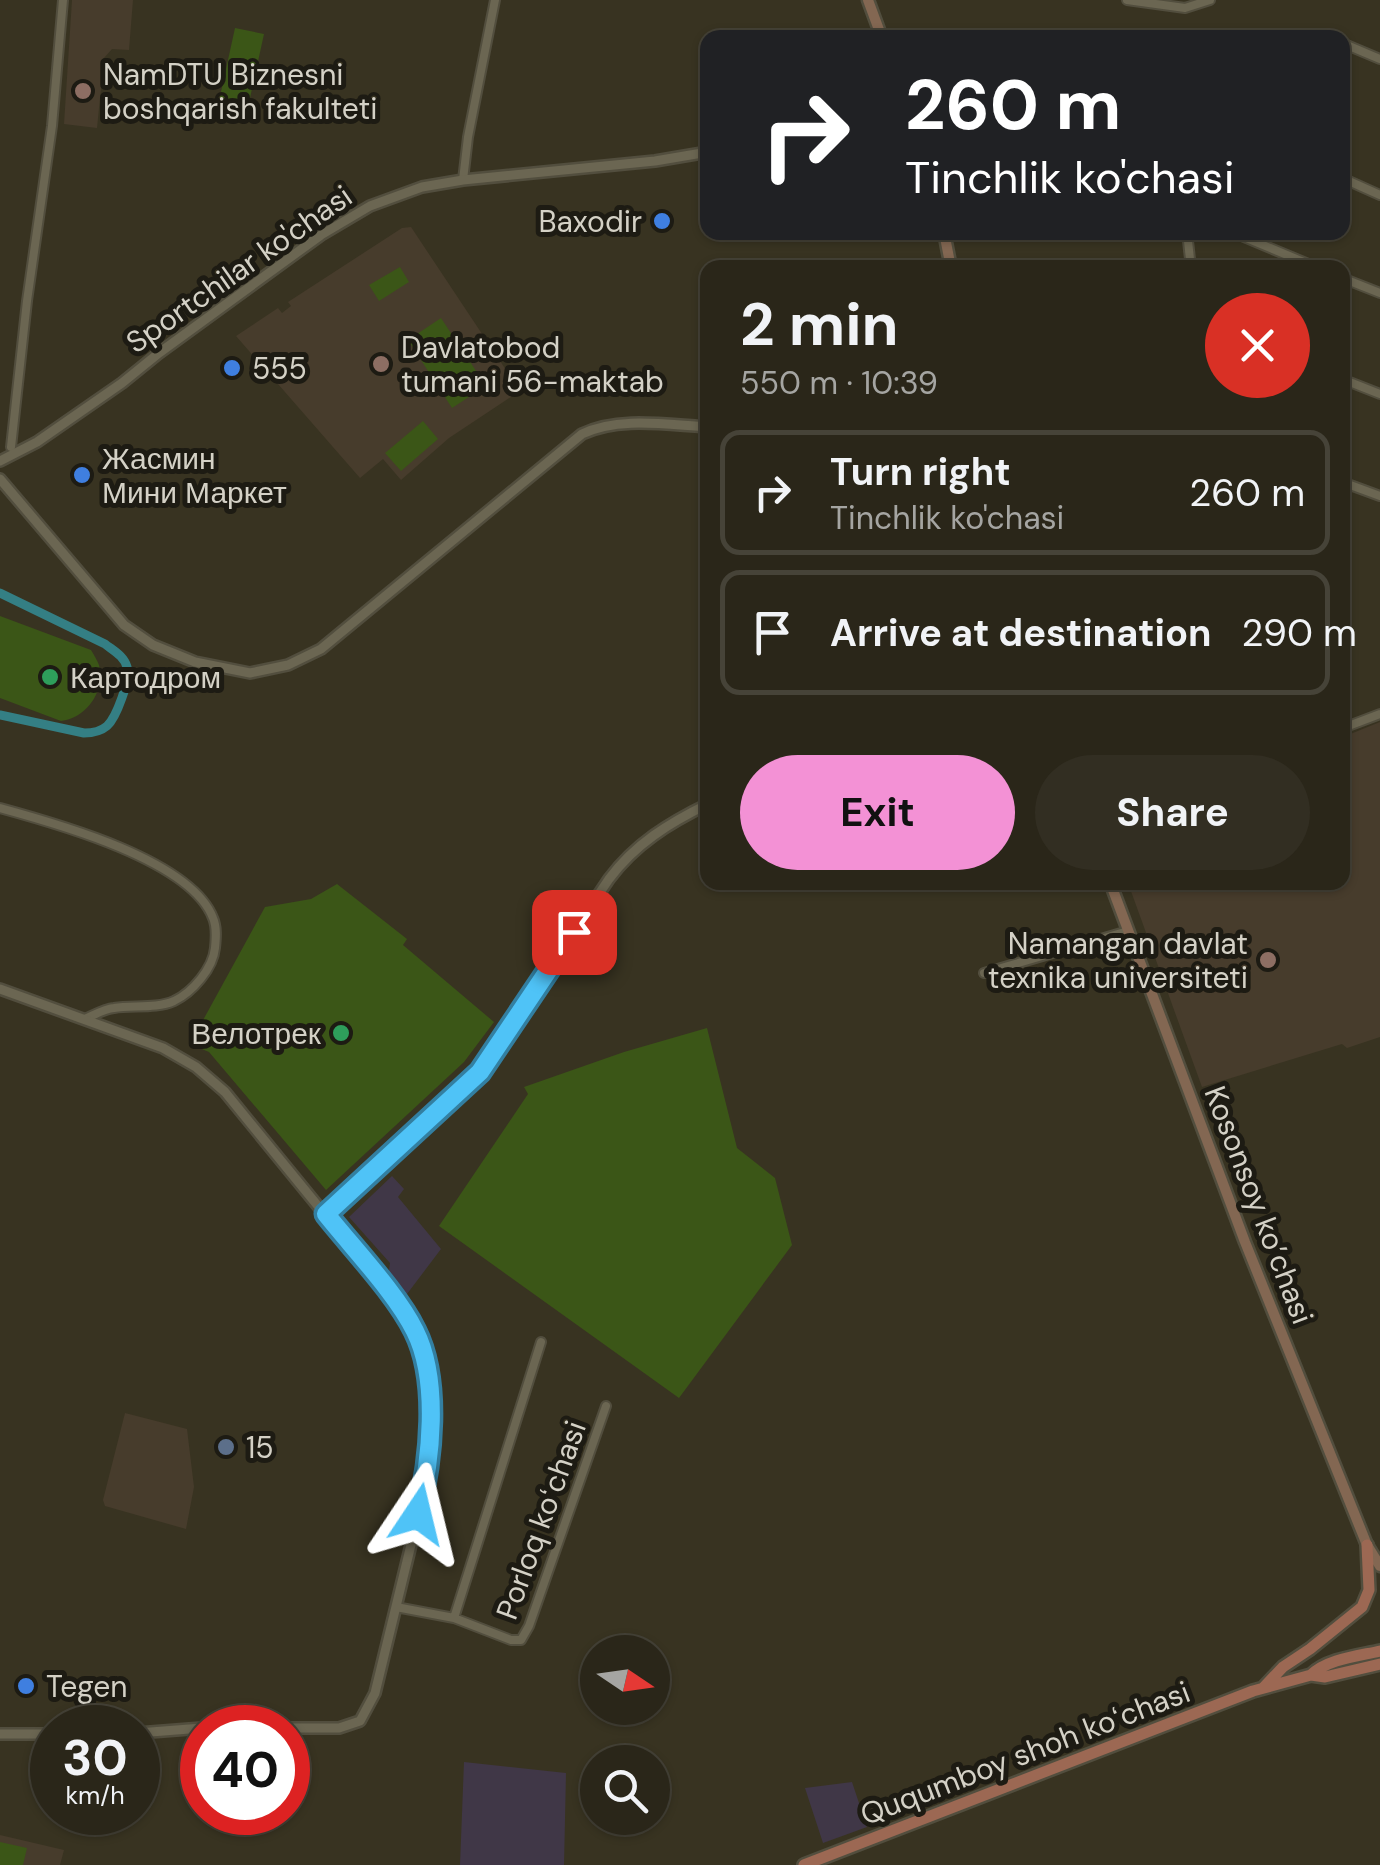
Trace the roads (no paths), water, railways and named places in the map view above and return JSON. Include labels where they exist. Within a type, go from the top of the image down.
[{"type":"main road","points":[[868,0],[879,30]]},
{"type":"main road","name":"Kosonsoy ko’chasi","points":[[1113,890],[1245,1242],[1367,1544],[1380,1566]]},
{"type":"main road","points":[[1362,1607],[1369,1590],[1367,1544]]},
{"type":"main road","points":[[1264,1688],[1283,1667],[1380,1594]]},
{"type":"main road","points":[[1310,1649],[1314,1674]]},
{"type":"main road","points":[[1314,1674],[1380,1651]]},
{"type":"main road","points":[[1314,1674],[1380,1664]]},
{"type":"main road","name":"Ququmboy shoh koʻchasi","points":[[804,1865],[1264,1688],[1314,1674]]},
{"type":"street","points":[[7,455],[52,126],[63,0]]},
{"type":"street","points":[[464,180],[468,137],[494,0]]},
{"type":"street","points":[[1127,0],[1185,8],[1210,0]]},
{"type":"street","points":[[1350,47],[1380,59]]},
{"type":"street","name":"Sportchilar ko'chasi","points":[[7,455],[38,442],[122,384],[231,295],[370,206],[422,187],[464,180],[700,153]]},
{"type":"street","points":[[1350,181],[1380,194]]},
{"type":"street","points":[[1251,240],[1299,260]]},
{"type":"street","points":[[1350,281],[1380,293]]},
{"type":"street","points":[[1350,382],[1380,394]]},
{"type":"street","points":[[0,479],[130,630],[153,645],[195,662],[250,673],[288,665],[320,648],[582,434],[614,425],[700,427]]},
{"type":"street","points":[[0,448],[7,455]]},
{"type":"street","points":[[1350,485],[1380,496]]},
{"type":"street","points":[[1350,725],[1380,714]]},
{"type":"street","points":[[0,808],[133,852],[199,895],[213,916],[215,954],[188,992],[174,1001],[110,1008],[85,1019]]},
{"type":"street","points":[[326,1214],[480,1072],[625,859],[662,829],[700,808]]},
{"type":"street","points":[[984,973],[1128,931]]},
{"type":"street","points":[[0,988],[164,1048],[196,1067],[225,1092],[326,1214],[407,1317],[418,1337],[428,1365],[426,1484],[375,1693],[360,1721],[339,1728],[310,1728]]},
{"type":"street","name":"Porloq koʻchasi","points":[[454,1618],[541,1342]]},
{"type":"street","name":"Porloq koʻchasi","points":[[396,1606],[454,1618],[483,1631],[521,1640],[606,1406]]},
{"type":"street","points":[[0,1734],[30,1734]]},
{"type":"waterway","points":[[0,593],[105,644],[124,660],[128,673],[114,715],[99,731],[84,733],[0,715]]},
{"type":"place","name":"NamDTU Biznesni boshqarish fakulteti","points":[[83,91]]},
{"type":"place","name":"Baxodir","points":[[662,221]]},
{"type":"place","name":"Davlatobod tumani 56-maktab","points":[[381,364]]},
{"type":"place","name":"555","points":[[232,368]]},
{"type":"place","name":"Жасмин Мини Маркет","points":[[82,475]]},
{"type":"place","name":"Картодром","points":[[50,677]]},
{"type":"place","name":"Namangan davlat texnika universiteti","points":[[1268,960]]},
{"type":"place","name":"Велотрек","points":[[341,1033]]},
{"type":"place","name":"15","points":[[226,1447]]},
{"type":"place","name":"Tegen","points":[[26,1686]]}]
